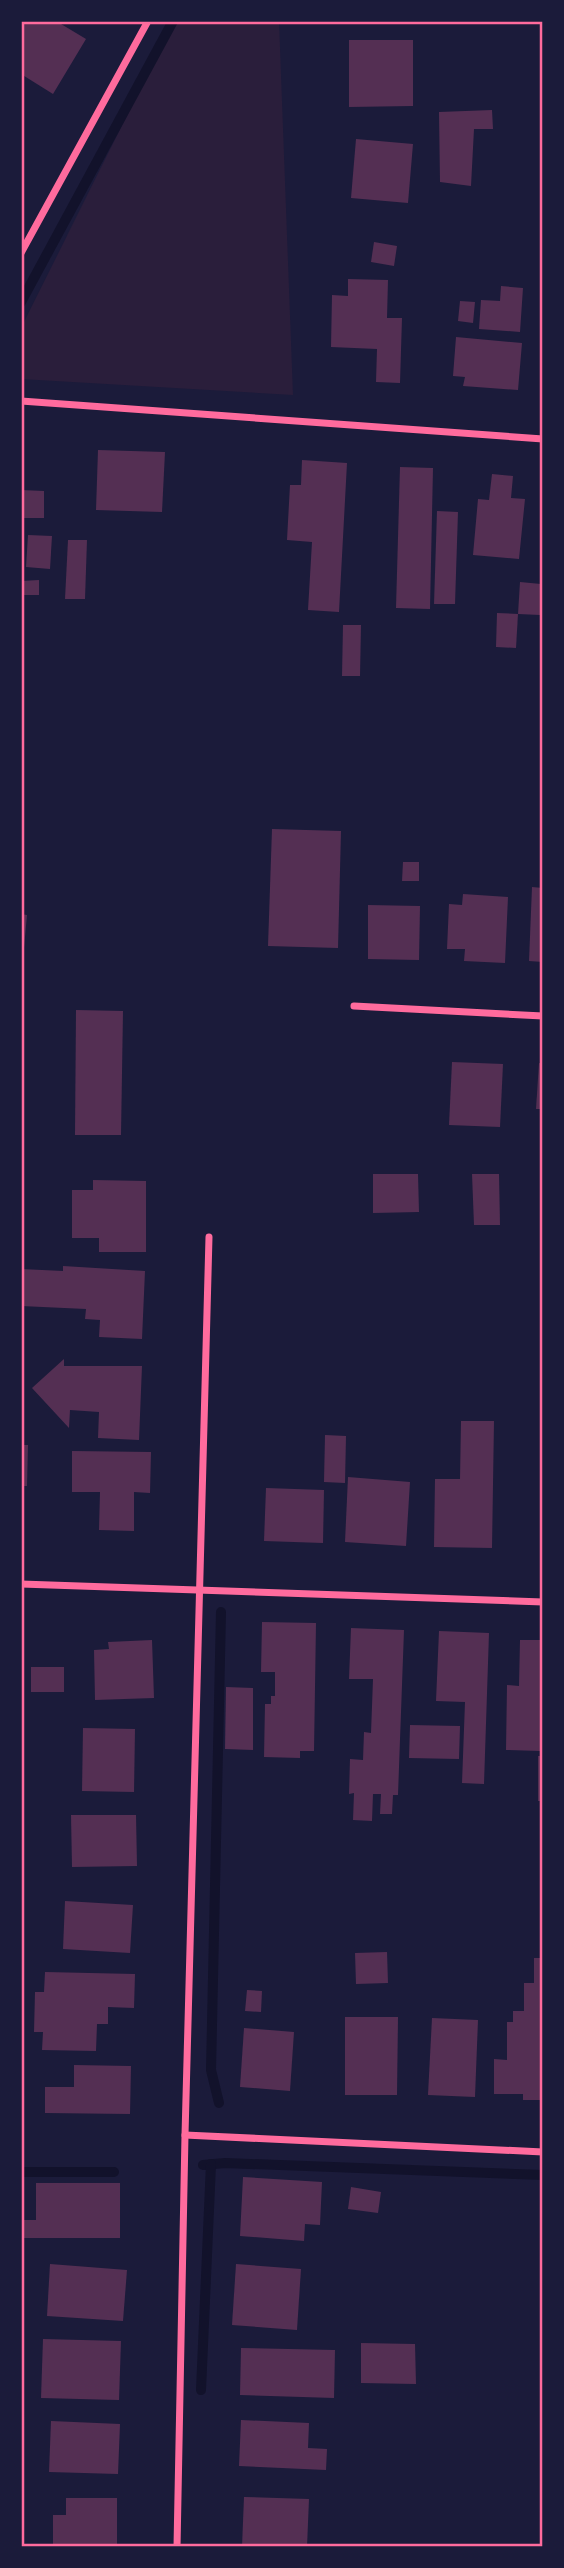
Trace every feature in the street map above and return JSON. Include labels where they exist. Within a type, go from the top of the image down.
[{"type":"street","points":[[21,253],[148,21]]},
{"type":"street","points":[[21,401],[543,439]]},
{"type":"street","points":[[354,1006],[543,1016]]},
{"type":"street","points":[[177,2547],[209,1237]]},
{"type":"street","points":[[21,1584],[543,1602]]},
{"type":"street","points":[[185,2135],[543,2152]]},
{"type":"shaded area","points":[[174,21],[279,21],[293,395],[21,379],[21,328]]},
{"type":"building","points":[[21,21],[56,21],[86,39],[53,94],[21,74]]},
{"type":"building","points":[[349,40],[413,40],[413,106],[349,107]]},
{"type":"building","points":[[492,110],[493,129],[474,129],[471,186],[440,182],[439,112]]},
{"type":"building","points":[[356,139],[413,144],[408,203],[351,198]]},
{"type":"building","points":[[374,242],[397,246],[394,266],[371,262]]},
{"type":"building","points":[[348,279],[388,280],[387,318],[402,318],[400,383],[376,382],[377,349],[331,347],[332,295],[348,296]]},
{"type":"building","points":[[501,286],[523,288],[520,332],[479,329],[481,300],[500,301]]},
{"type":"building","points":[[460,301],[475,302],[473,323],[458,321]]},
{"type":"building","points":[[456,337],[522,343],[518,390],[463,386],[465,377],[453,376]]},
{"type":"building","points":[[98,450],[165,452],[162,512],[96,510]]},
{"type":"building","points":[[302,460],[347,463],[339,612],[308,610],[312,542],[287,540],[290,485],[301,485]]},
{"type":"building","points":[[400,467],[433,468],[430,609],[396,608]]},
{"type":"building","points":[[492,474],[513,476],[511,498],[525,499],[519,559],[473,555],[478,499],[489,500]]},
{"type":"building","points":[[21,490],[44,491],[44,518],[21,518]]},
{"type":"building","points":[[437,511],[458,512],[455,604],[434,604]]},
{"type":"building","points":[[28,535],[52,536],[50,569],[26,567]]},
{"type":"building","points":[[68,540],[87,540],[85,599],[65,599]]},
{"type":"building","points":[[39,580],[39,595],[22,595],[21,581]]},
{"type":"building","points":[[520,582],[541,584],[540,615],[518,614]]},
{"type":"building","points":[[497,613],[518,614],[516,648],[496,647]]},
{"type":"building","points":[[343,625],[361,625],[360,676],[342,676]]},
{"type":"building","points":[[272,829],[341,831],[338,948],[268,946]]},
{"type":"building","points":[[403,862],[419,862],[419,881],[402,881]]},
{"type":"building","points":[[532,887],[543,888],[543,962],[529,961]]},
{"type":"building","points":[[463,894],[508,897],[505,963],[464,961],[465,949],[447,949],[449,904],[462,905]]},
{"type":"building","points":[[368,905],[420,906],[419,960],[368,959]]},
{"type":"building","points":[[21,914],[27,915],[24,948],[21,947]]},
{"type":"building","points":[[76,1010],[123,1011],[121,1135],[75,1135]]},
{"type":"building","points":[[452,1062],[503,1064],[500,1127],[449,1125]]},
{"type":"building","points":[[539,1063],[543,1064],[543,1109],[536,1109]]},
{"type":"building","points":[[373,1174],[418,1174],[419,1212],[373,1213]]},
{"type":"building","points":[[472,1174],[499,1174],[500,1225],[474,1225]]},
{"type":"building","points":[[93,1180],[146,1181],[146,1252],[99,1252],[99,1238],[72,1238],[72,1190],[93,1190]]},
{"type":"building","points":[[63,1266],[145,1271],[142,1339],[99,1337],[100,1320],[85,1319],[86,1309],[21,1306],[21,1269],[63,1271]]},
{"type":"building","points":[[64,1359],[64,1366],[142,1366],[139,1440],[98,1438],[99,1412],[70,1410],[69,1428],[32,1388]]},
{"type":"building","points":[[461,1421],[494,1421],[492,1548],[434,1547],[435,1479],[460,1479]]},
{"type":"building","points":[[325,1435],[346,1436],[345,1483],[324,1482]]},
{"type":"building","points":[[21,1445],[28,1445],[27,1486],[21,1486]]},
{"type":"building","points":[[72,1451],[151,1452],[150,1493],[134,1492],[134,1531],[99,1530],[100,1492],[72,1492]]},
{"type":"building","points":[[348,1477],[410,1482],[406,1546],[345,1542]]},
{"type":"building","points":[[266,1488],[324,1490],[323,1543],[264,1541]]},
{"type":"building","points":[[262,1622],[316,1623],[314,1751],[300,1751],[300,1758],[264,1757],[265,1704],[271,1704],[271,1696],[275,1696],[275,1672],[261,1672]]},
{"type":"building","points":[[351,1628],[404,1630],[398,1795],[393,1795],[392,1814],[380,1814],[381,1794],[373,1794],[372,1821],[353,1820],[354,1793],[349,1794],[350,1759],[363,1760],[364,1732],[371,1733],[373,1679],[349,1679]]},
{"type":"building","points":[[439,1631],[489,1633],[484,1784],[462,1783],[465,1702],[436,1701]]},
{"type":"building","points":[[152,1640],[154,1698],[95,1700],[94,1650],[109,1649],[108,1642]]},
{"type":"building","points":[[520,1640],[543,1640],[543,1735],[540,1751],[506,1750],[507,1685],[519,1686]]},
{"type":"building","points":[[31,1667],[64,1667],[64,1692],[31,1692]]},
{"type":"building","points":[[226,1687],[253,1688],[253,1750],[225,1749]]},
{"type":"building","points":[[410,1725],[460,1726],[459,1759],[409,1758]]},
{"type":"building","points":[[83,1728],[135,1729],[134,1792],[82,1791]]},
{"type":"building","points":[[538,1756],[543,1756],[543,1801],[538,1801]]},
{"type":"building","points":[[71,1815],[136,1815],[137,1866],[72,1867]]},
{"type":"building","points":[[65,1901],[133,1905],[130,1953],[63,1949]]},
{"type":"building","points":[[387,1952],[388,1983],[356,1984],[355,1953]]},
{"type":"building","points":[[534,1958],[543,1958],[543,2100],[523,2100],[523,2094],[494,2094],[494,2059],[507,2060],[507,2022],[513,2022],[513,2011],[524,2011],[524,1983],[534,1983]]},
{"type":"building","points":[[45,1972],[135,1974],[134,2008],[108,2007],[108,2024],[97,2024],[96,2051],[42,2050],[43,2032],[34,2032],[35,1992],[44,1992]]},
{"type":"building","points":[[247,1990],[262,1991],[261,2012],[245,2011]]},
{"type":"building","points":[[345,2017],[398,2017],[397,2095],[345,2095]]},
{"type":"building","points":[[432,2018],[478,2020],[475,2097],[428,2095]]},
{"type":"building","points":[[244,2028],[294,2032],[290,2091],[240,2087]]},
{"type":"building","points":[[74,2065],[131,2066],[130,2114],[45,2113],[45,2087],[74,2087]]},
{"type":"building","points":[[243,2177],[322,2182],[320,2225],[305,2224],[304,2241],[240,2236]]},
{"type":"building","points":[[36,2183],[120,2183],[120,2238],[24,2238],[24,2220],[36,2220]]},
{"type":"building","points":[[351,2187],[381,2192],[378,2213],[348,2209]]},
{"type":"building","points":[[50,2264],[127,2270],[123,2321],[47,2316]]},
{"type":"building","points":[[236,2264],[301,2269],[297,2330],[232,2325]]},
{"type":"building","points":[[43,2339],[121,2341],[119,2400],[41,2398]]},
{"type":"building","points":[[361,2343],[415,2344],[416,2384],[361,2383]]},
{"type":"building","points":[[241,2348],[335,2350],[334,2398],[240,2395]]},
{"type":"building","points":[[241,2420],[309,2423],[308,2448],[327,2449],[326,2470],[239,2466]]},
{"type":"building","points":[[51,2421],[120,2424],[118,2474],[49,2472]]},
{"type":"building","points":[[244,2497],[309,2499],[307,2547],[242,2547]]},
{"type":"building","points":[[66,2498],[117,2498],[117,2547],[53,2547],[53,2515],[66,2515]]},
{"type":"waterway","points":[[21,302],[173,21]]},
{"type":"waterway","points":[[219,2103],[211,2070],[221,1612]]},
{"type":"waterway","points":[[203,2165],[225,2163],[543,2175]]},
{"type":"waterway","points":[[201,2390],[211,2164]]},
{"type":"waterway","points":[[21,2172],[114,2172]]}]
